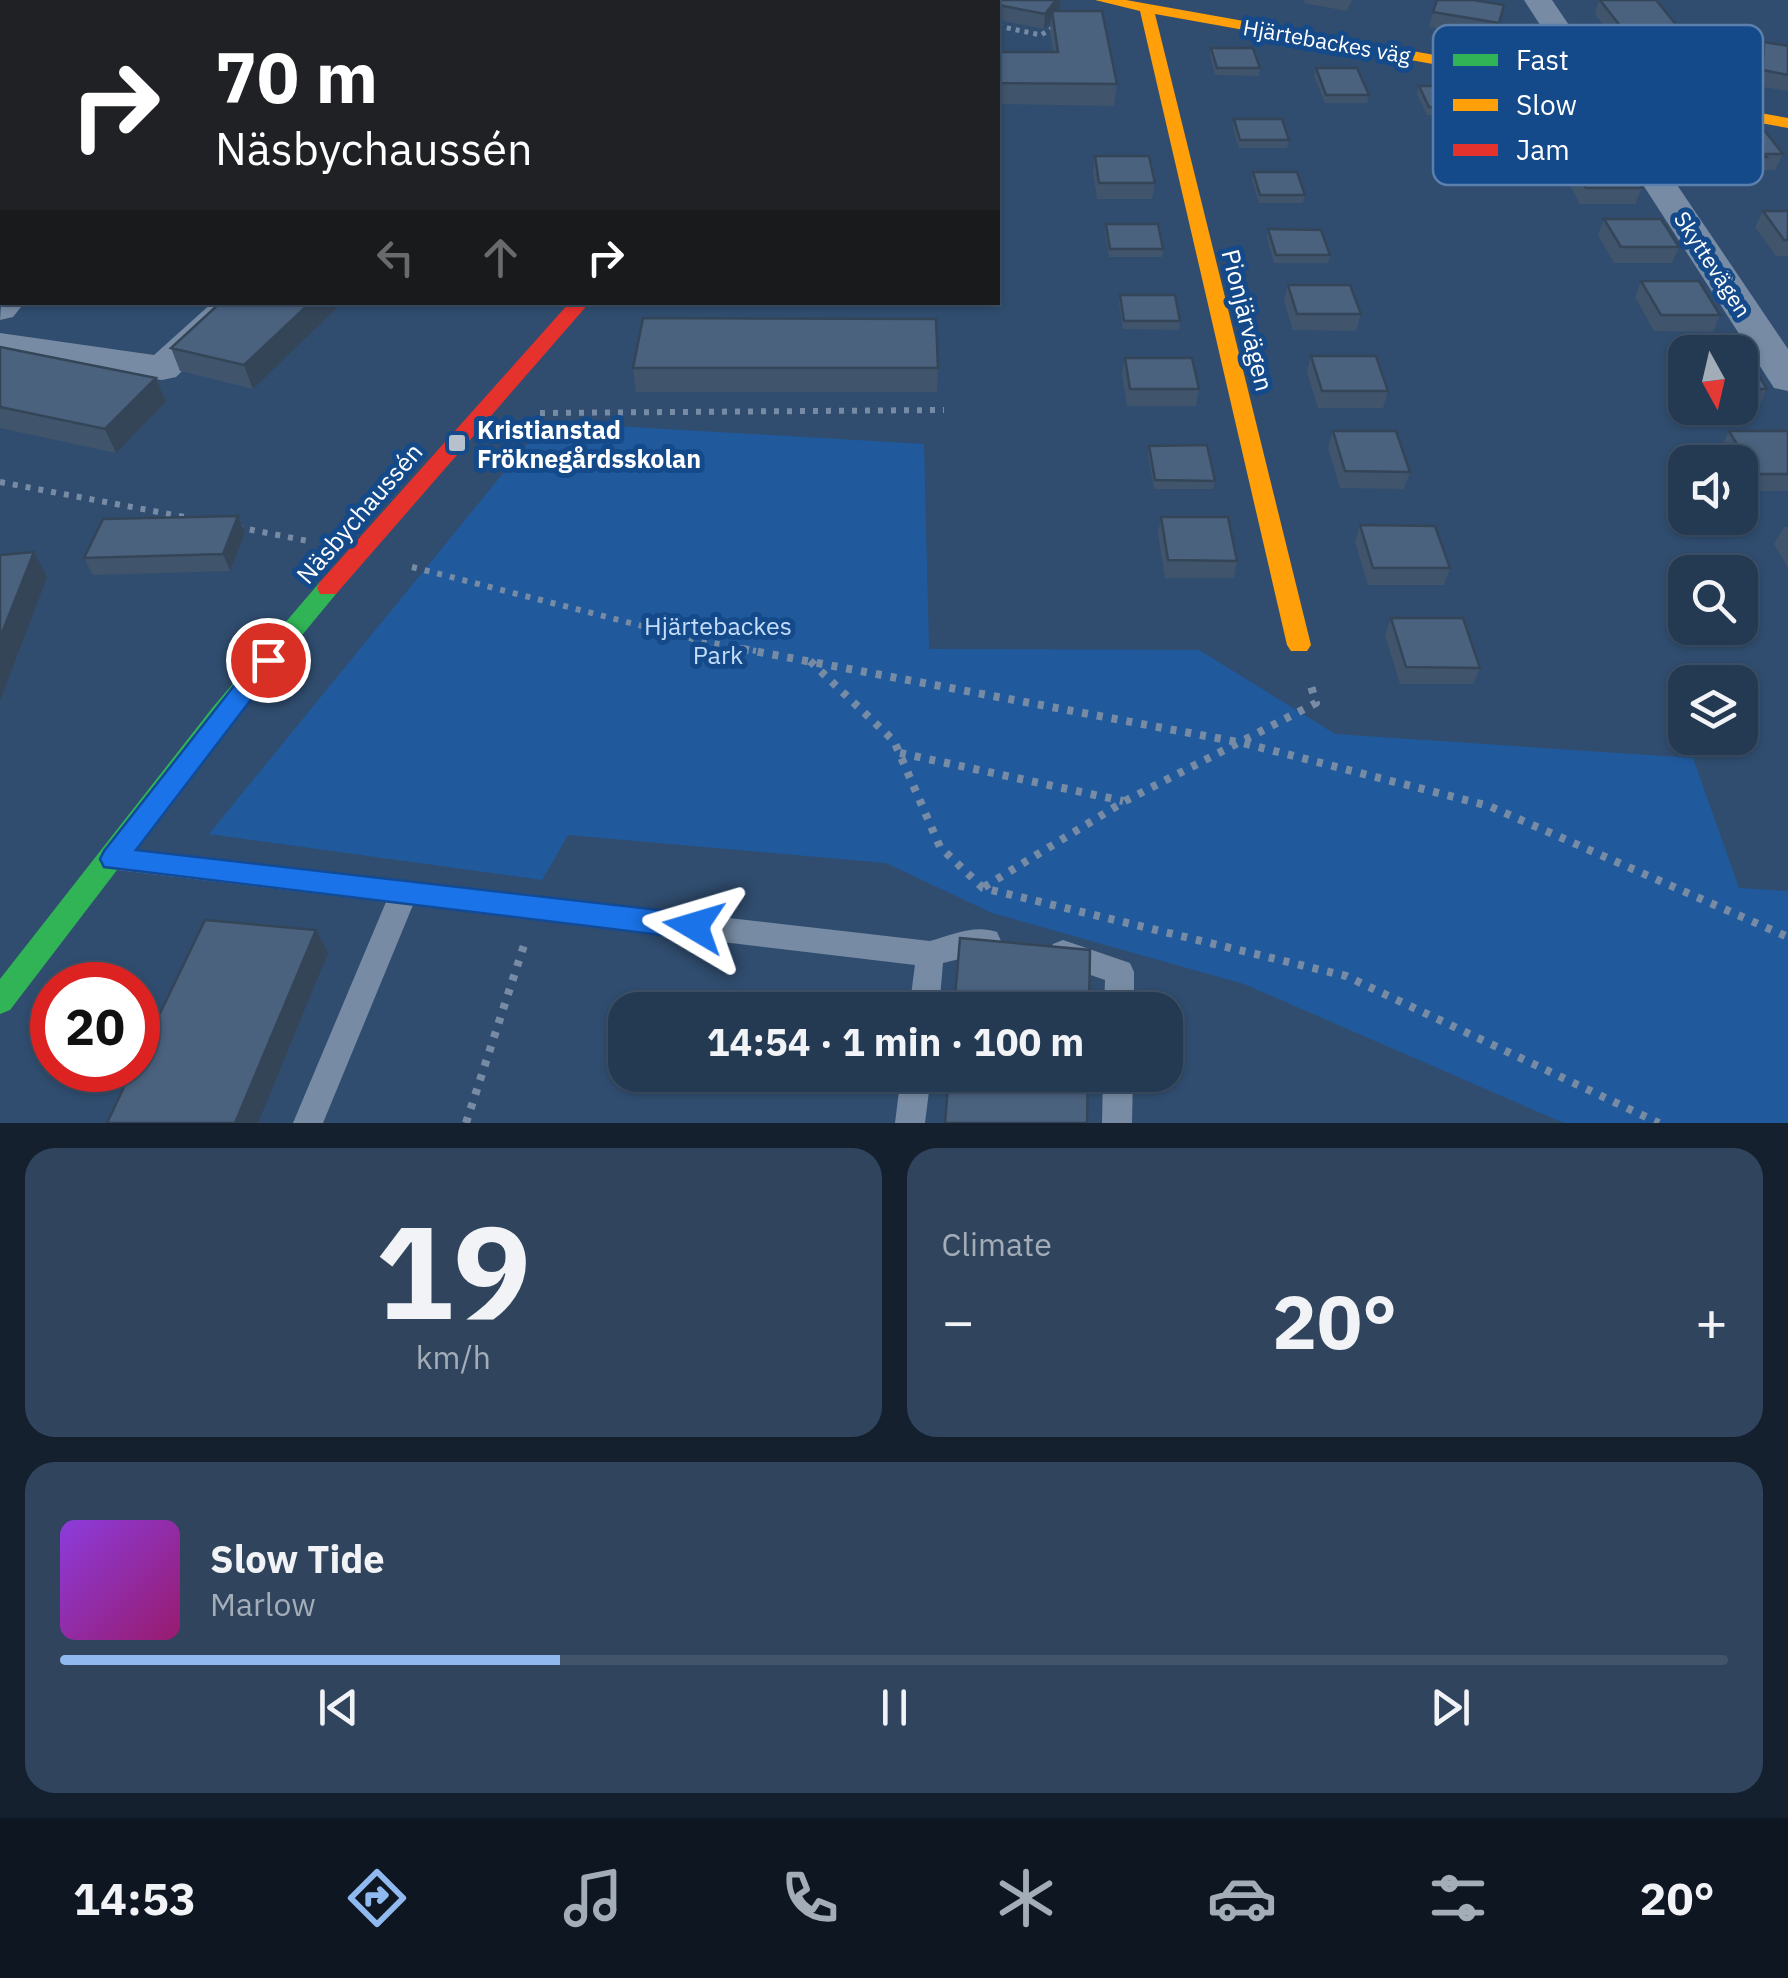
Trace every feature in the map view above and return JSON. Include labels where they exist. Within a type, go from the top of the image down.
[{"type":"street","name":"Hjärtebackes väg","points":[[1102,0],[1433,60]]},
{"type":"street","name":"Skyttevägen","points":[[1538,0],[1555,25]]},
{"type":"street","name":"Pionjärvägen","points":[[1146,8],[1299,645]]},
{"type":"street","name":"Hjärtebackes väg","points":[[1763,119],[1788,123]]},
{"type":"street","name":"Skyttevägen","points":[[1660,185],[1788,379]]},
{"type":"street","points":[[0,345],[162,368],[233,305]]},
{"type":"street","name":"Näsbychaussén","points":[[0,1002],[222,714],[334,581],[579,305]]},
{"type":"lane","points":[[114,859],[930,954],[977,940],[1066,954],[1120,972],[1119,992]]},
{"type":"lane","points":[[308,1123],[404,892]]},
{"type":"lane","points":[[926,992],[930,954]]},
{"type":"lane","points":[[910,1123],[914,1092]]},
{"type":"lane","points":[[1117,1123],[1118,1092]]},
{"type":"path","points":[[1000,26],[1041,35],[1053,24],[1072,25]]},
{"type":"path","points":[[533,413],[944,410]]},
{"type":"path","points":[[983,888],[1124,802],[1316,704],[1299,645]]},
{"type":"path","points":[[1659,1123],[1346,976],[983,888],[940,847],[894,742],[810,660],[1243,743],[1489,806],[1788,937]]},
{"type":"path","points":[[899,753],[1124,802]]},
{"type":"path","points":[[466,1123],[536,908]]},
{"type":"green space","name":"Hjärtebackes Park","points":[[545,422],[924,444],[929,649],[1199,650],[1335,734],[1693,758],[1739,888],[1788,891],[1788,1123],[1564,1123],[1244,984],[992,913],[886,863],[568,835],[542,880],[209,834]]},
{"type":"building","points":[[1000,0],[1056,0],[1045,14],[1000,5]]},
{"type":"building","points":[[1437,0],[1504,5],[1499,23],[1433,12]]},
{"type":"building","points":[[1600,0],[1656,0],[1676,25],[1619,25]]},
{"type":"building","points":[[1052,11],[1102,11],[1117,84],[1000,83],[1000,52],[1058,52]]},
{"type":"building","points":[[1764,42],[1788,46],[1788,75],[1763,70]]},
{"type":"building","points":[[1211,48],[1253,48],[1260,68],[1217,68]]},
{"type":"building","points":[[1316,68],[1357,68],[1369,95],[1326,95]]},
{"type":"building","points":[[1419,86],[1433,86],[1433,107],[1429,107]]},
{"type":"building","points":[[1234,119],[1282,119],[1289,140],[1240,140]]},
{"type":"building","points":[[1763,130],[1783,154],[1765,154],[1767,157],[1763,157]]},
{"type":"building","points":[[1095,156],[1149,156],[1155,183],[1099,183]]},
{"type":"building","points":[[1253,172],[1297,172],[1305,195],[1260,195]]},
{"type":"building","points":[[1584,185],[1642,188],[1586,188]]},
{"type":"building","points":[[1763,211],[1788,211],[1788,240],[1784,240]]},
{"type":"building","points":[[1604,219],[1661,219],[1679,247],[1621,247]]},
{"type":"building","points":[[1106,224],[1158,224],[1163,249],[1110,249]]},
{"type":"building","points":[[1268,229],[1321,230],[1330,255],[1276,255]]},
{"type":"building","points":[[1641,281],[1699,281],[1720,315],[1661,315]]},
{"type":"building","points":[[1288,285],[1350,285],[1361,314],[1297,314]]},
{"type":"building","points":[[1120,295],[1175,295],[1180,321],[1124,321]]},
{"type":"building","points":[[218,305],[308,305],[244,365],[171,348]]},
{"type":"building","points":[[643,318],[936,319],[938,368],[633,368]]},
{"type":"building","points":[[0,347],[156,378],[105,429],[0,407]]},
{"type":"building","points":[[1311,356],[1376,356],[1388,391],[1322,391]]},
{"type":"building","points":[[1125,358],[1192,358],[1199,389],[1130,389]]},
{"type":"building","points":[[1758,374],[1767,389],[1758,389]]},
{"type":"building","points":[[1333,431],[1396,431],[1410,472],[1345,471]]},
{"type":"building","points":[[1729,431],[1788,431],[1788,474],[1758,474],[1758,445],[1737,445]]},
{"type":"building","points":[[1207,445],[1215,481],[1155,480],[1149,446]]},
{"type":"building","points":[[238,516],[223,554],[84,558],[103,519]]},
{"type":"building","points":[[1161,517],[1228,517],[1237,561],[1168,560]]},
{"type":"building","points":[[1360,525],[1435,526],[1450,568],[1373,568]]},
{"type":"building","points":[[34,552],[0,638],[0,555]]},
{"type":"building","points":[[1391,618],[1463,618],[1480,668],[1406,667]]},
{"type":"building","points":[[205,920],[316,930],[235,1123],[107,1123],[122,1092],[160,1092],[160,1013]]},
{"type":"building","points":[[960,938],[1090,950],[1089,992],[956,992]]},
{"type":"building","points":[[948,1092],[1088,1092],[1087,1123],[945,1123]]},
{"type":"traffic: fast","points":[[0,1001],[222,714],[328,588]]},
{"type":"traffic: slow","points":[[1102,0],[1433,59]]},
{"type":"traffic: slow","points":[[1146,8],[1299,645]]},
{"type":"traffic: slow","points":[[1763,119],[1788,123]]},
{"type":"traffic: jam","points":[[328,588],[578,305]]},
{"type":"place","name":"Kristianstad Fröknegårdsskolan","points":[[457,443]]},
{"type":"route","points":[[268,660],[222,714],[114,859],[694,926]]}]
